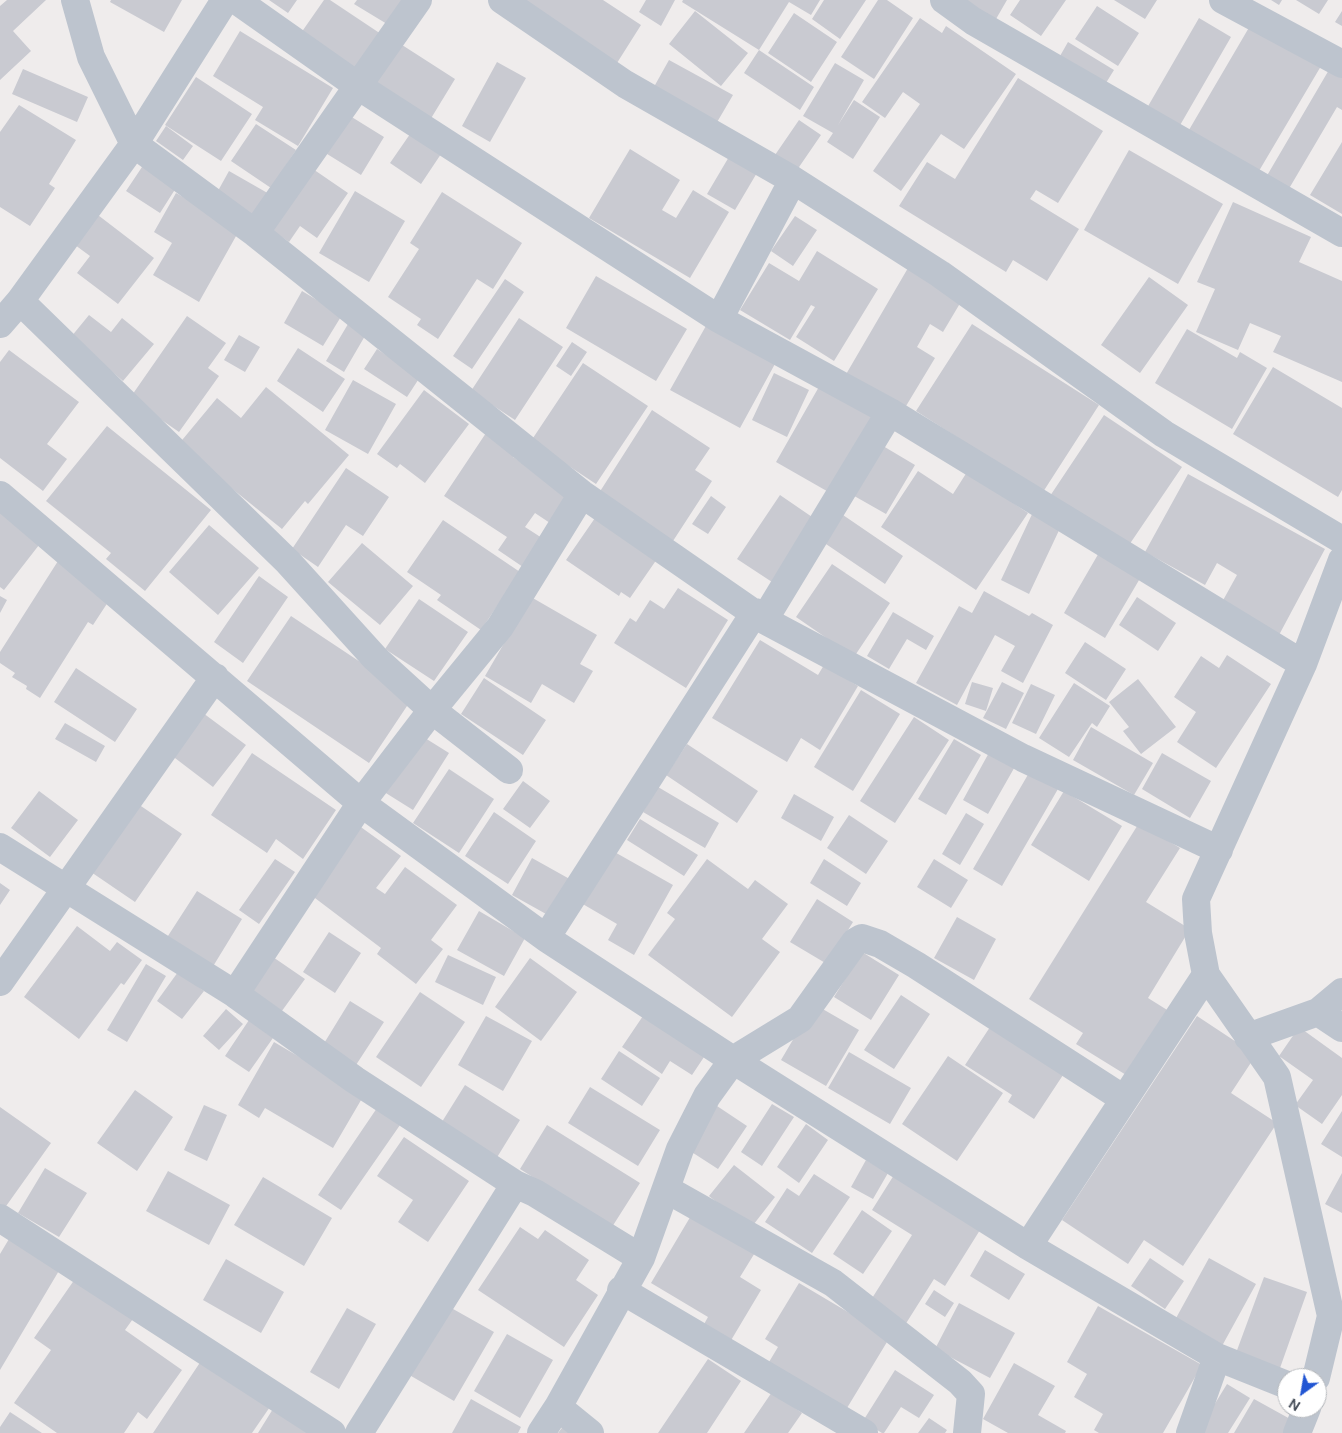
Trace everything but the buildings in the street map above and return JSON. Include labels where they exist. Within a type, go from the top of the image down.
[{"type":"street","points":[[74,0],[91,58],[134,144],[255,233],[582,494],[760,616],[1023,758],[1219,850]]},
{"type":"street","points":[[0,324],[20,301],[134,144],[225,0]]},
{"type":"street","points":[[236,0],[358,86],[719,318],[890,412],[1303,664]]},
{"type":"street","points":[[255,233],[418,0]]},
{"type":"street","points":[[502,0],[625,84],[793,180],[940,274],[1164,434],[1342,557],[1303,664],[1196,899],[1198,933],[1206,975],[1277,1077],[1337,1318],[1320,1368]]},
{"type":"street","points":[[944,0],[973,21],[1342,232]]},
{"type":"street","points":[[1223,0],[1342,64]]},
{"type":"street","points":[[719,318],[793,180]]},
{"type":"street","points":[[20,301],[288,562],[375,658],[432,710],[509,770]]},
{"type":"street","points":[[546,938],[760,616],[890,412]]},
{"type":"street","points":[[235,994],[361,803],[432,710],[500,627],[582,494]]},
{"type":"street","points":[[0,495],[361,803],[546,938],[733,1060],[1028,1246],[1218,1357],[1277,1381]]},
{"type":"street","points":[[0,982],[215,677]]},
{"type":"street","points":[[0,846],[235,994],[355,1080],[515,1184],[535,1193],[641,1258]]},
{"type":"street","points":[[541,1433],[558,1407],[621,1290],[641,1258],[696,1114],[733,1060],[800,1019],[841,958],[855,942],[862,938],[880,944],[916,965],[1124,1099]]},
{"type":"street","points":[[1028,1246],[1206,975]]},
{"type":"street","points":[[1248,1036],[1318,1012],[1342,992]]},
{"type":"street","points":[[1318,1012],[1342,1028]]},
{"type":"street","points":[[359,1433],[515,1184]]},
{"type":"street","points":[[666,1189],[833,1283],[960,1382],[971,1394],[967,1433]]},
{"type":"street","points":[[0,1218],[332,1433]]},
{"type":"street","points":[[621,1290],[864,1433]]},
{"type":"street","points":[[1190,1433],[1218,1357]]},
{"type":"street","points":[[558,1407],[590,1433]]},
{"type":"street","points":[[1297,1433],[1303,1418]]}]
